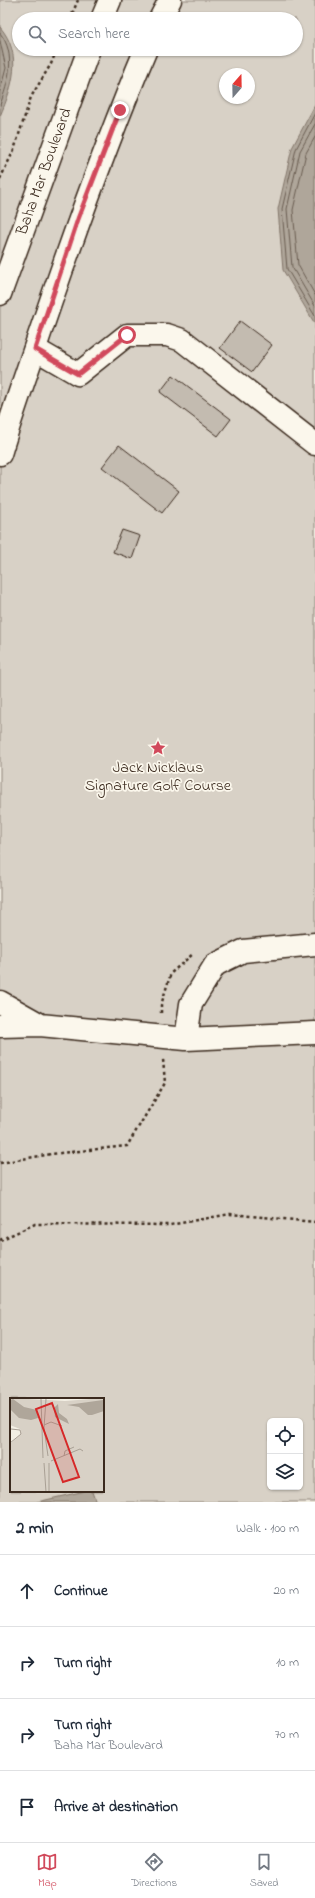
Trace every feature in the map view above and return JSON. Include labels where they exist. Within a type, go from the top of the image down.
[{"type":"main road","points":[[105,12],[110,0]]},
{"type":"main road","points":[[164,12],[170,0]]},
{"type":"main road","name":"Baha Mar Boulevard","points":[[0,294],[86,56]]},
{"type":"main road","points":[[0,454],[78,219],[120,110],[143,56]]},
{"type":"main road","points":[[35,349],[78,374],[127,335],[166,335],[182,340],[315,444]]},
{"type":"main road","points":[[186,1039],[190,1004],[215,965],[242,951],[315,944]]},
{"type":"main road","points":[[0,1002],[40,1025]]},
{"type":"main road","points":[[0,1026],[40,1025],[186,1039],[315,1033]]},
{"type":"path","points":[[73,12],[78,0]]},
{"type":"path","points":[[0,179],[14,150],[31,97],[54,56]]},
{"type":"path","points":[[0,1240],[35,1224],[170,1225],[230,1214],[315,1222]]},
{"type":"shaded area","name":"Jack Nicklaus Signature Golf Course","points":[[0,0],[315,0],[315,1502],[0,1502]]},
{"type":"water","points":[[0,27],[12,48],[14,70],[9,93],[0,116]]},
{"type":"water","points":[[315,105],[315,324],[283,270],[278,209],[292,148]]},
{"type":"water","points":[[81,1492],[92,1492],[96,1502],[37,1502]]},
{"type":"building","points":[[240,321],[272,345],[252,372],[220,348]]},
{"type":"building","points":[[173,375],[231,419],[218,436],[160,392]]},
{"type":"building","points":[[119,445],[179,491],[162,513],[102,467]]},
{"type":"building","points":[[122,530],[140,536],[132,559],[113,552]]},
{"type":"place","name":"Jack Nicklaus Signature Golf Course","points":[[158,748]]},
{"type":"route","points":[[120,110],[78,219],[35,349],[78,374],[127,335]]}]
